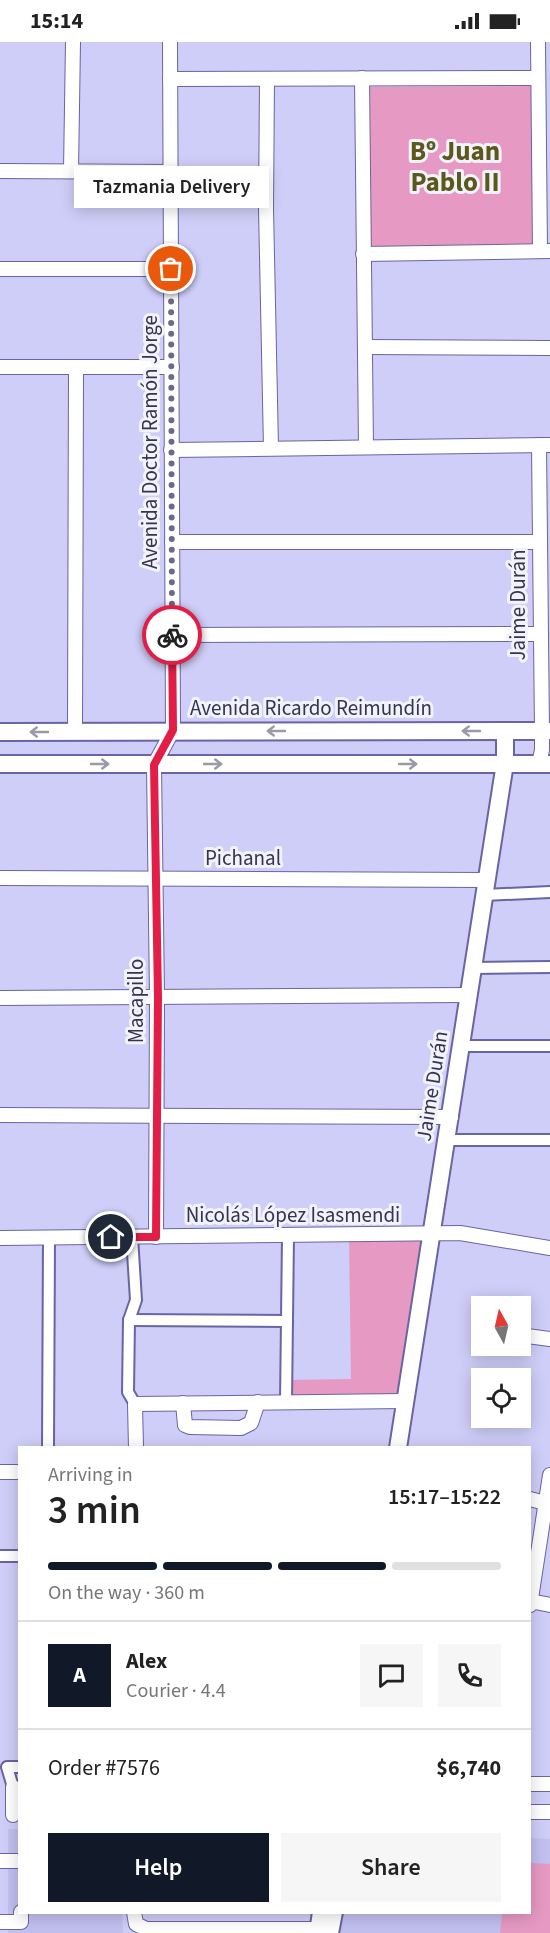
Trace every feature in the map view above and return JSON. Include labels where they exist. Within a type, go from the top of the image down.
[{"type":"street","points":[[71,171],[73,42]]},
{"type":"street","name":"Avenida Doctor Ramón Jorge","points":[[154,765],[173,730],[170,42]]},
{"type":"street","points":[[363,254],[545,251],[538,42]]},
{"type":"street","points":[[362,78],[366,447]]},
{"type":"street","points":[[170,79],[538,78]]},
{"type":"street","points":[[267,79],[266,208],[271,448]]},
{"type":"street","points":[[0,171],[170,172]]},
{"type":"street","points":[[0,269],[171,269]]},
{"type":"street","points":[[365,347],[550,348]]},
{"type":"street","points":[[0,367],[172,367]]},
{"type":"street","points":[[75,731],[76,368]]},
{"type":"street","points":[[171,450],[545,445]]},
{"type":"street","name":"Jaime Durán","points":[[545,445],[540,542],[540,634],[546,731],[542,750],[545,764]]},
{"type":"street","points":[[172,542],[540,542]]},
{"type":"street","points":[[172,635],[540,634]]},
{"type":"street","name":"Jaime Durán","points":[[398,1446],[505,764],[505,731]]},
{"type":"street","name":"Avenida Ricardo Reimundín","points":[[0,732],[546,731]]},
{"type":"street","points":[[0,764],[545,764]]},
{"type":"street","name":"Macapillo","points":[[154,765],[154,878],[158,997],[156,1237]]},
{"type":"street","name":"Pichanal","points":[[0,878],[154,878],[485,888]]},
{"type":"street","points":[[485,888],[550,892]]},
{"type":"street","points":[[473,968],[550,967]]},
{"type":"street","points":[[0,998],[468,995]]},
{"type":"street","points":[[462,1046],[550,1046]]},
{"type":"street","points":[[0,1115],[450,1117]]},
{"type":"street","points":[[447,1140],[550,1140]]},
{"type":"street","name":"Nicolás López Isasmendi","points":[[0,1238],[460,1233],[550,1248]]},
{"type":"street","points":[[286,1402],[288,1236]]},
{"type":"street","points":[[132,1237],[136,1300],[129,1320],[128,1392],[135,1404],[135,1446]]},
{"type":"street","points":[[48,1446],[49,1238]]},
{"type":"street","points":[[129,1320],[287,1321]]},
{"type":"street","points":[[531,1336],[550,1339]]},
{"type":"street","points":[[135,1404],[404,1401]]},
{"type":"street","points":[[183,1403],[185,1425],[241,1428],[251,1423],[258,1402]]},
{"type":"street","points":[[0,1472],[18,1472]]},
{"type":"street","points":[[531,1596],[550,1474]]},
{"type":"street","points":[[531,1499],[545,1503]]},
{"type":"street","points":[[0,1556],[18,1556]]},
{"type":"street","points":[[531,1603],[550,1605]]},
{"type":"street","points":[[11,1815],[11,1787],[7,1767],[18,1767]]},
{"type":"street","points":[[531,1784],[550,1784]]},
{"type":"street","points":[[531,1812],[550,1812]]},
{"type":"street","points":[[0,1861],[18,1861]]},
{"type":"street","points":[[0,1922],[21,1922],[21,1914]]},
{"type":"street","points":[[134,1914],[136,1924],[146,1929],[322,1927],[332,1914]]},
{"type":"shaded area","points":[[532,86],[533,245],[369,247],[368,87]]},
{"type":"shaded area","points":[[431,1235],[405,1397],[286,1402],[286,1380],[351,1379],[349,1236]]},
{"type":"shaded area","points":[[8,1829],[18,1829],[18,1914],[122,1914],[123,1933],[8,1933]]},
{"type":"shaded area","points":[[531,1838],[550,1839],[550,1933],[335,1933],[338,1914],[531,1914]]},
{"type":"shaded area","points":[[531,1863],[550,1864],[550,1933],[500,1933],[502,1914],[531,1914]]},
{"type":"way so far","points":[[171,269],[172,635]]},
{"type":"place","name":"Tazmania Delivery","points":[[171,269]]},
{"type":"district","name":"Bº Juan Pablo II","points":[[455,166]]},
{"type":"route","points":[[111,1237],[156,1237],[158,997],[154,878],[154,765],[173,730],[172,635]]}]
